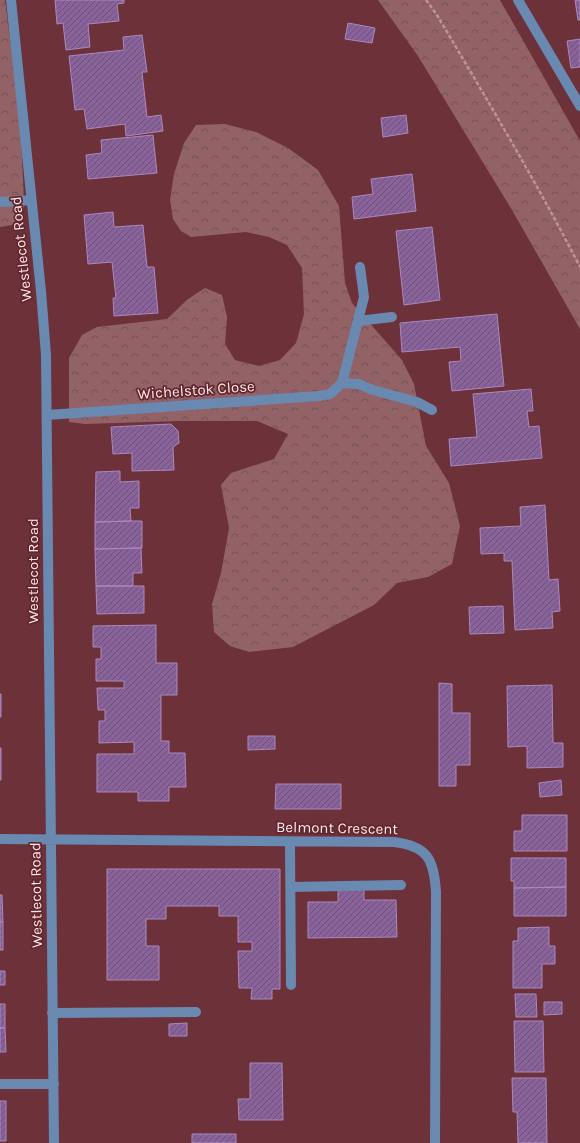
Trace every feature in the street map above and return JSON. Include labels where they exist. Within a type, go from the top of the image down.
[{"type":"street","name":"Westlecot Road","points":[[11,0],[41,291],[46,355],[54,1143]]},
{"type":"street","points":[[518,0],[580,106]]},
{"type":"street","points":[[0,202],[31,200]]},
{"type":"street","points":[[360,267],[364,297],[342,383],[359,384],[373,390],[417,402],[432,410]]},
{"type":"street","points":[[358,321],[392,317]]},
{"type":"street","name":"Wichelstok Close","points":[[47,415],[318,396],[330,394],[342,383]]},
{"type":"street","name":"Belmont Crescent","points":[[0,839],[394,842],[416,847],[430,860],[435,874],[435,1143]]},
{"type":"street","points":[[290,842],[291,985]]},
{"type":"street","points":[[291,887],[402,885]]},
{"type":"street","points":[[52,1013],[196,1012]]},
{"type":"street","points":[[0,1084],[54,1084]]},
{"type":"path","points":[[426,0],[437,15],[506,131],[580,267]]},
{"type":"green space","points":[[0,0],[5,0],[15,78],[22,157],[24,210],[12,225],[0,227]]},
{"type":"green space","points":[[378,0],[500,0],[580,141],[580,329],[512,210],[418,56]]},
{"type":"green space","points":[[225,124],[256,132],[288,148],[318,170],[339,206],[345,283],[352,303],[402,360],[414,384],[426,446],[449,483],[460,526],[452,564],[428,577],[397,583],[374,605],[293,647],[249,652],[230,646],[214,632],[212,604],[221,573],[229,528],[221,485],[231,473],[274,459],[288,434],[257,421],[177,421],[85,424],[69,422],[69,358],[82,335],[97,327],[167,319],[188,299],[205,288],[222,295],[227,317],[225,344],[235,360],[259,366],[280,360],[296,343],[304,314],[302,268],[287,245],[269,237],[246,232],[191,237],[181,231],[173,219],[170,200],[174,174],[184,143],[196,125]]},
{"type":"building","points":[[55,0],[124,0],[124,3],[117,4],[119,21],[88,24],[90,47],[66,50],[63,23],[57,24]]},
{"type":"building","points":[[575,0],[580,0],[580,20],[578,20]]},
{"type":"building","points":[[348,23],[375,28],[372,43],[345,39]]},
{"type":"building","points":[[142,35],[147,72],[142,72],[147,117],[161,115],[163,131],[126,136],[125,124],[87,129],[84,109],[75,110],[69,56],[124,50],[123,37]]},
{"type":"building","points":[[580,39],[580,67],[571,68],[567,41]]},
{"type":"building","points":[[406,115],[408,133],[383,137],[381,118]]},
{"type":"building","points":[[153,135],[157,173],[88,179],[86,155],[102,153],[101,140]]},
{"type":"building","points":[[412,174],[416,211],[354,219],[352,197],[373,194],[371,179]]},
{"type":"building","points":[[113,212],[114,227],[143,225],[147,267],[154,267],[158,313],[114,316],[113,298],[116,298],[112,262],[88,264],[84,215]]},
{"type":"building","points":[[432,227],[440,300],[404,305],[396,231]]},
{"type":"building","points":[[497,314],[504,386],[452,391],[449,362],[461,361],[460,347],[402,352],[400,323]]},
{"type":"building","points":[[531,389],[533,411],[527,411],[529,427],[539,426],[542,458],[451,466],[449,439],[477,437],[473,394]]},
{"type":"building","points":[[171,424],[178,431],[179,443],[173,447],[174,470],[132,471],[132,453],[113,454],[111,427]]},
{"type":"building","points":[[120,471],[120,482],[139,481],[139,508],[130,508],[131,521],[95,522],[96,472]]},
{"type":"building","points":[[545,505],[549,580],[558,579],[560,611],[552,612],[553,628],[515,630],[512,561],[504,561],[504,553],[481,554],[480,528],[521,526],[520,507]]},
{"type":"building","points":[[142,521],[142,548],[95,549],[95,522]]},
{"type":"building","points":[[141,548],[142,573],[133,573],[133,586],[96,586],[95,549]]},
{"type":"building","points":[[96,586],[144,586],[144,613],[97,614]]},
{"type":"building","points":[[503,606],[504,633],[470,634],[469,607]]},
{"type":"building","points":[[156,625],[156,663],[177,663],[177,695],[161,695],[161,741],[169,741],[169,753],[185,753],[186,787],[169,787],[169,801],[138,801],[138,792],[97,792],[97,754],[134,754],[134,742],[99,743],[99,721],[105,721],[105,710],[98,710],[97,688],[124,688],[124,681],[96,681],[96,659],[101,659],[101,647],[93,647],[93,626]]},
{"type":"building","points":[[439,683],[452,684],[452,713],[470,713],[470,765],[456,765],[456,786],[439,786]]},
{"type":"building","points":[[552,685],[553,743],[563,743],[563,767],[527,768],[527,746],[508,747],[507,686]]},
{"type":"building","points":[[1,694],[1,717],[0,717]]},
{"type":"building","points":[[248,736],[275,736],[275,749],[248,750]]},
{"type":"building","points":[[1,748],[1,780],[0,780]]},
{"type":"building","points":[[561,780],[562,795],[540,797],[539,783]]},
{"type":"building","points":[[276,784],[341,784],[341,809],[275,809]]},
{"type":"building","points":[[522,815],[567,815],[567,851],[514,851],[514,831],[522,831]]},
{"type":"building","points":[[511,858],[566,858],[566,887],[514,888],[514,881],[511,881]]},
{"type":"building","points":[[107,869],[280,869],[280,989],[272,989],[272,999],[251,999],[252,988],[239,988],[238,951],[252,951],[252,942],[238,942],[238,916],[219,916],[219,906],[166,906],[166,919],[146,919],[146,946],[159,946],[159,980],[107,980]]},
{"type":"building","points":[[566,887],[566,916],[514,916],[514,888]]},
{"type":"building","points":[[338,889],[364,889],[364,900],[396,900],[397,937],[308,938],[308,902],[338,902]]},
{"type":"building","points":[[0,895],[2,895],[3,922],[0,922]]},
{"type":"building","points":[[0,922],[3,922],[3,950],[0,950]]},
{"type":"building","points":[[549,927],[549,946],[555,946],[555,964],[542,964],[542,988],[513,988],[513,941],[518,941],[518,928]]},
{"type":"building","points":[[0,971],[5,971],[5,985],[0,985]]},
{"type":"building","points":[[515,994],[536,994],[537,1017],[516,1017]]},
{"type":"building","points":[[544,1002],[562,1002],[562,1014],[544,1015]]},
{"type":"building","points":[[0,1004],[5,1004],[5,1028],[0,1028]]},
{"type":"building","points":[[514,1021],[543,1021],[544,1072],[515,1072]]},
{"type":"building","points":[[187,1023],[187,1036],[169,1036],[169,1024]]},
{"type":"building","points":[[0,1028],[5,1028],[6,1052],[0,1052]]},
{"type":"building","points":[[250,1063],[282,1063],[283,1120],[239,1120],[238,1099],[250,1099]]},
{"type":"building","points":[[512,1078],[546,1078],[547,1143],[518,1143],[517,1112],[513,1112]]},
{"type":"building","points":[[0,1101],[6,1101],[6,1141],[0,1141]]},
{"type":"building","points":[[192,1134],[236,1134],[236,1143],[192,1143]]}]
